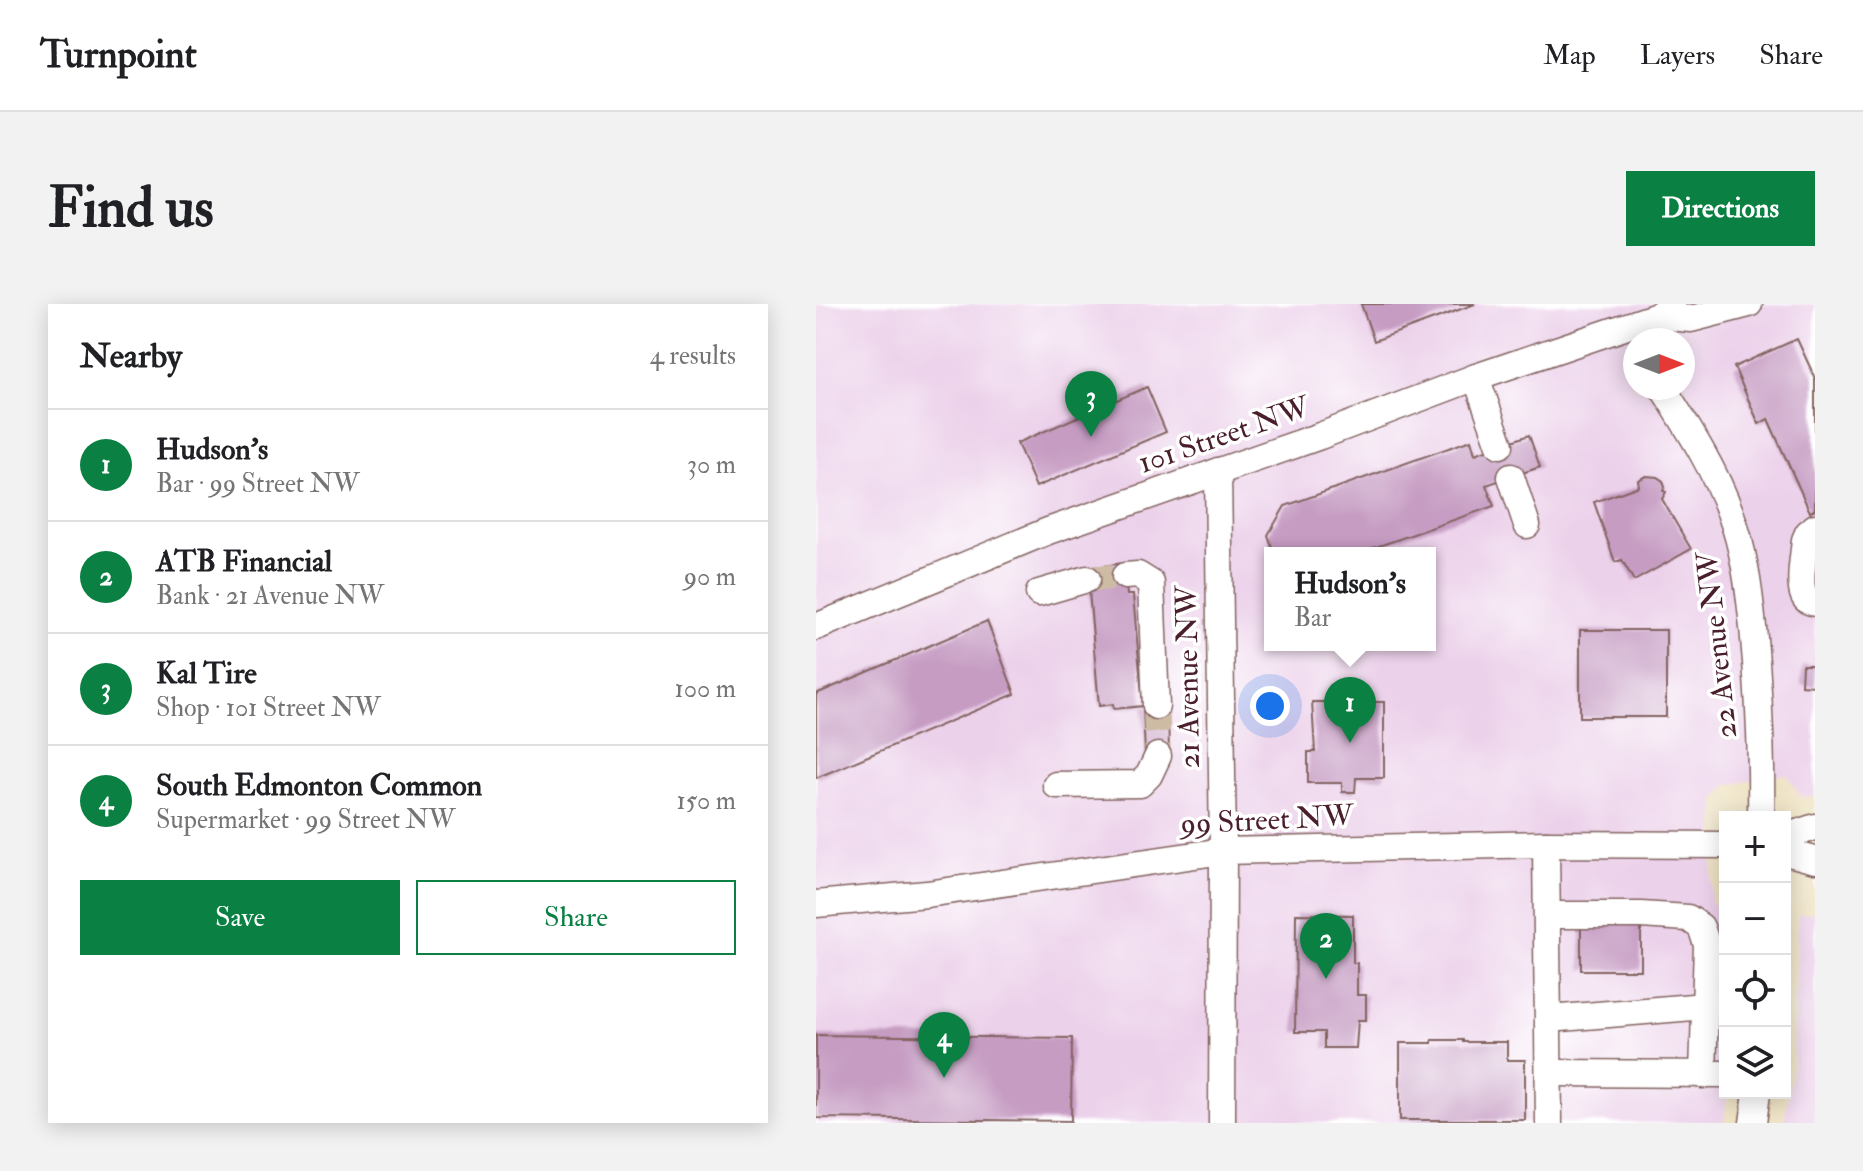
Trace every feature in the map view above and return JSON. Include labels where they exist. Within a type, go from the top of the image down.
[{"type":"street","name":"101 Street NW","points":[[1639,328],[1664,310],[1691,319],[1749,304]]},
{"type":"street","name":"101 Street NW","points":[[816,627],[1018,542],[1320,436],[1476,377],[1623,336]]},
{"type":"street","points":[[1476,377],[1500,445]]},
{"type":"street","name":"22 Avenue NW","points":[[1670,400],[1710,466],[1739,538],[1750,599],[1759,695],[1761,811]]},
{"type":"street","name":"21 Avenue NW","points":[[1218,471],[1223,851],[1222,1123]]},
{"type":"street","points":[[1511,477],[1527,525]]},
{"type":"street","points":[[1815,527],[1805,540],[1802,587],[1808,601],[1815,603]]},
{"type":"street","points":[[1125,576],[1138,575],[1151,583],[1156,706]]},
{"type":"street","points":[[1039,593],[1087,579]]},
{"type":"street","points":[[1056,785],[1140,784],[1149,775],[1158,756]]},
{"type":"street","points":[[1791,835],[1815,827]]},
{"type":"street","points":[[1546,844],[1549,1123]]},
{"type":"street","name":"99 Street NW","points":[[816,904],[927,894],[1223,851],[1546,844],[1719,845]]},
{"type":"street","points":[[1791,854],[1815,860]]},
{"type":"street","points":[[1548,915],[1688,918],[1701,927],[1707,945],[1705,1006],[1714,1074],[1549,1073]]},
{"type":"street","points":[[1549,1019],[1705,1006]]},
{"type":"street","points":[[1753,1123],[1756,1099]]},
{"type":"shaded area","points":[[816,304],[1815,304],[1815,796],[1801,797],[1786,774],[1727,785],[1716,799],[1711,902],[1719,907],[1719,1099],[1726,1099],[1724,1123],[816,1123]]},
{"type":"shaded area","points":[[1815,913],[1815,1123],[1784,1123],[1788,1099],[1791,1099],[1798,914]]},
{"type":"building","points":[[1361,304],[1475,304],[1374,341]]},
{"type":"building","points":[[1797,339],[1815,378],[1815,509],[1810,512],[1768,419],[1759,424],[1734,367]]},
{"type":"building","points":[[1147,387],[1166,432],[1036,487],[1017,443]]},
{"type":"building","points":[[1529,435],[1540,467],[1486,485],[1494,506],[1376,547],[1272,547],[1268,535],[1285,506],[1471,440],[1475,454]]},
{"type":"building","points":[[1646,476],[1663,481],[1663,491],[1666,492],[1662,499],[1691,549],[1634,581],[1622,560],[1615,562],[1594,502],[1639,486],[1638,480]]},
{"type":"building","points":[[1124,563],[1127,595],[1133,595],[1143,706],[1114,709],[1113,704],[1099,706],[1087,568]]},
{"type":"building","points":[[987,621],[1015,694],[816,778],[816,694]]},
{"type":"building","points":[[1580,630],[1666,630],[1666,717],[1580,717]]},
{"type":"building","points":[[1802,665],[1815,665],[1815,686],[1801,685]]},
{"type":"building","points":[[1312,702],[1384,702],[1384,778],[1356,778],[1355,792],[1342,792],[1342,783],[1308,783],[1308,752],[1315,752]]},
{"type":"building","points":[[1143,706],[1168,706],[1169,755],[1145,756]]},
{"type":"building","points":[[1296,914],[1353,915],[1357,995],[1366,995],[1366,1020],[1358,1020],[1356,1048],[1324,1048],[1324,1032],[1295,1032]]},
{"type":"building","points":[[1581,922],[1641,922],[1641,970],[1581,970]]},
{"type":"building","points":[[816,1035],[1072,1038],[1071,1121],[816,1118]]},
{"type":"building","points":[[1432,1040],[1507,1042],[1507,1060],[1525,1060],[1525,1120],[1400,1120],[1400,1043],[1432,1043]]},
{"type":"tunnel","points":[[1087,579],[1125,576]]},
{"type":"tunnel","points":[[1156,706],[1158,756]]},
{"type":"place","name":"Kal Tire","points":[[1091,437]]},
{"type":"place","name":"Hudson's","points":[[1350,743]]},
{"type":"place","name":"ATB Financial","points":[[1326,979]]},
{"type":"place","name":"South Edmonton Common","points":[[944,1078]]}]
